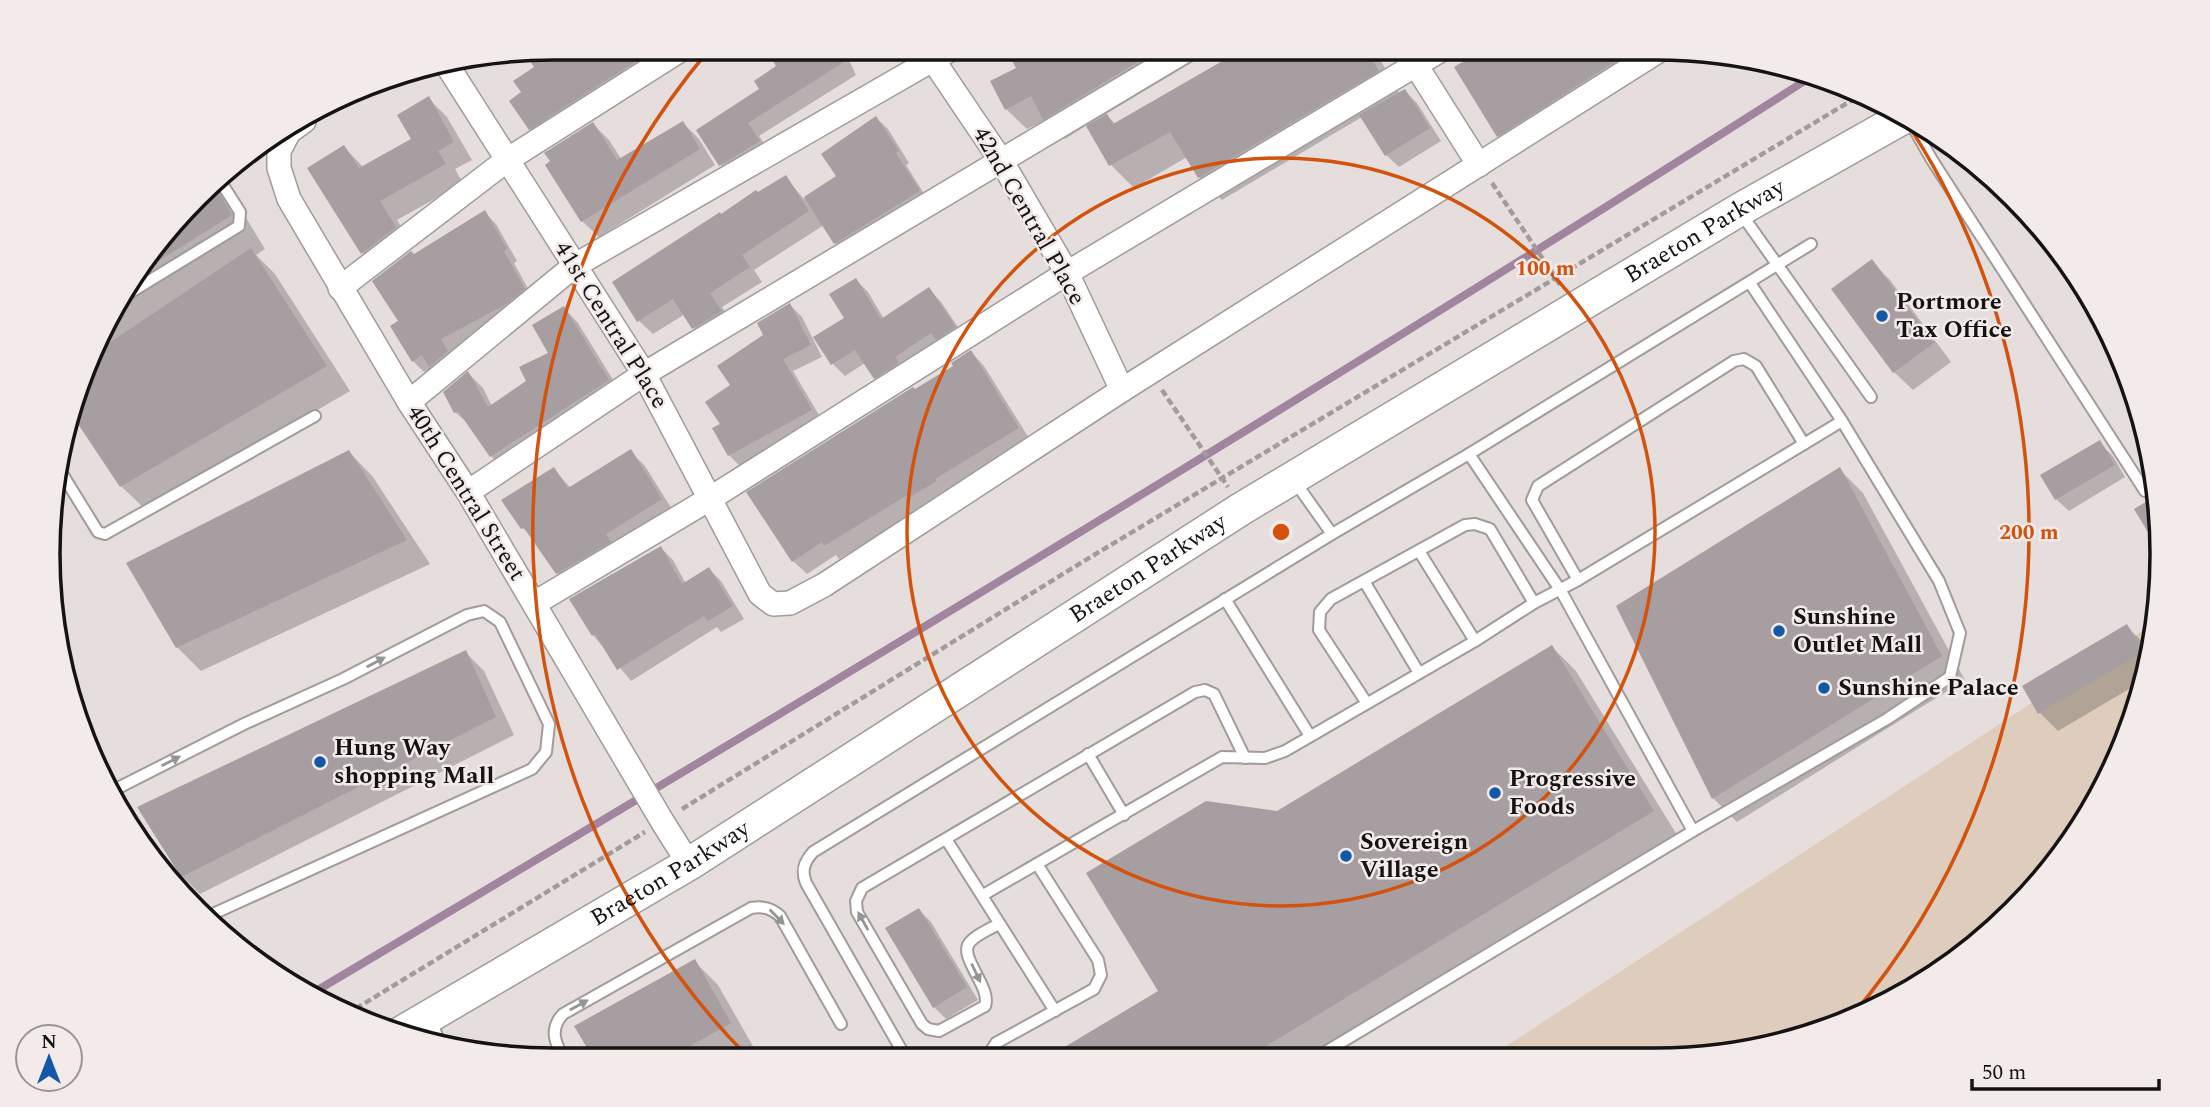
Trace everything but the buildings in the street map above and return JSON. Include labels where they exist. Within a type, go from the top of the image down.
[{"type":"main road","name":"Braeton Parkway","points":[[435,1031],[689,863],[1241,509],[1738,210],[1896,122]]},
{"type":"street","points":[[340,288],[507,160],[665,60]]},
{"type":"street","points":[[409,401],[575,266],[919,60]]},
{"type":"street","name":"42nd Central Place","points":[[933,60],[1002,162],[1067,273],[1122,390]]},
{"type":"street","points":[[468,492],[644,374],[1170,60]]},
{"type":"street","points":[[535,603],[711,498],[1406,60]]},
{"type":"street","points":[[1413,60],[1479,165]]},
{"type":"street","points":[[1122,390],[1644,60]]},
{"type":"street","name":"41st Central Place","points":[[450,70],[644,374],[760,594],[773,604],[790,603],[824,585],[1122,390]]},
{"type":"street","name":"40th Central Street","points":[[286,139],[279,152],[279,169],[289,199],[340,288],[535,603],[656,812],[689,863]]},
{"type":"lane","points":[[1918,135],[2145,491]]},
{"type":"lane","points":[[137,288],[239,226],[240,212],[224,186]]},
{"type":"lane","points":[[1738,210],[1871,397]]},
{"type":"lane","points":[[900,1048],[806,883],[803,872],[809,856],[1225,599],[1469,454],[1811,244]]},
{"type":"lane","points":[[1330,1048],[1693,831],[1887,719],[1950,677],[1960,633],[1939,581],[1842,421],[1750,283]]},
{"type":"lane","points":[[1578,580],[1532,500],[1538,486],[1734,361],[1744,359],[1756,366],[1804,444]]},
{"type":"lane","points":[[65,482],[98,532],[105,534],[315,416]]},
{"type":"lane","points":[[983,895],[1222,757],[1255,759],[1276,755],[1419,674],[1534,603],[1561,591],[1842,421]]},
{"type":"lane","points":[[1469,454],[1561,591],[1693,831]]},
{"type":"lane","points":[[1292,478],[1332,534]]},
{"type":"lane","points":[[1366,702],[1319,630],[1320,612],[1326,603],[1465,525],[1475,524],[1490,529],[1534,603]]},
{"type":"lane","points":[[1419,551],[1475,641]]},
{"type":"lane","points":[[1364,581],[1419,674]]},
{"type":"lane","points":[[1225,599],[1310,736]]},
{"type":"lane","points":[[119,788],[244,724],[344,679],[467,615],[484,611],[500,622],[549,724],[545,752],[532,769],[215,913]]},
{"type":"lane","points":[[999,923],[967,946],[967,955],[987,998],[985,1006],[943,1030],[932,1030],[922,1024],[857,912],[857,896],[862,888],[1195,692],[1214,694],[1245,758]]},
{"type":"lane","points":[[1088,754],[1124,815]]},
{"type":"lane","points":[[946,839],[1055,1011]]},
{"type":"lane","points":[[993,1048],[996,1043],[1094,989],[1100,980],[1098,960],[1037,864]]},
{"type":"lane","points":[[559,1048],[554,1037],[556,1024],[563,1014],[751,908],[758,907],[769,909],[780,916],[841,1024]]},
{"type":"path","points":[[358,1007],[656,812],[1222,478],[1852,100]]},
{"type":"path","points":[[1479,165],[1575,308]]},
{"type":"path","points":[[1150,372],[1241,509]]},
{"type":"shaded area","points":[[2144,630],[2134,681],[2113,743],[2100,772],[2067,828],[2006,903],[1931,964],[1875,997],[1846,1010],[1784,1031],[1753,1038],[1657,1048],[1503,1048]]},
{"type":"waterway","points":[[320,989],[1066,540],[1441,310],[1803,82]]},
{"type":"place","name":"Portmore Tax Office","points":[[1882,316]]},
{"type":"place","name":"Sunshine Outlet Mall","points":[[1779,631]]},
{"type":"place","name":"Sunshine Palace","points":[[1824,688]]},
{"type":"place","name":"Hung Way shopping Mall","points":[[320,762]]},
{"type":"place","name":"Progressive Foods","points":[[1495,793]]},
{"type":"place","name":"Sovereign Village","points":[[1346,856]]}]
